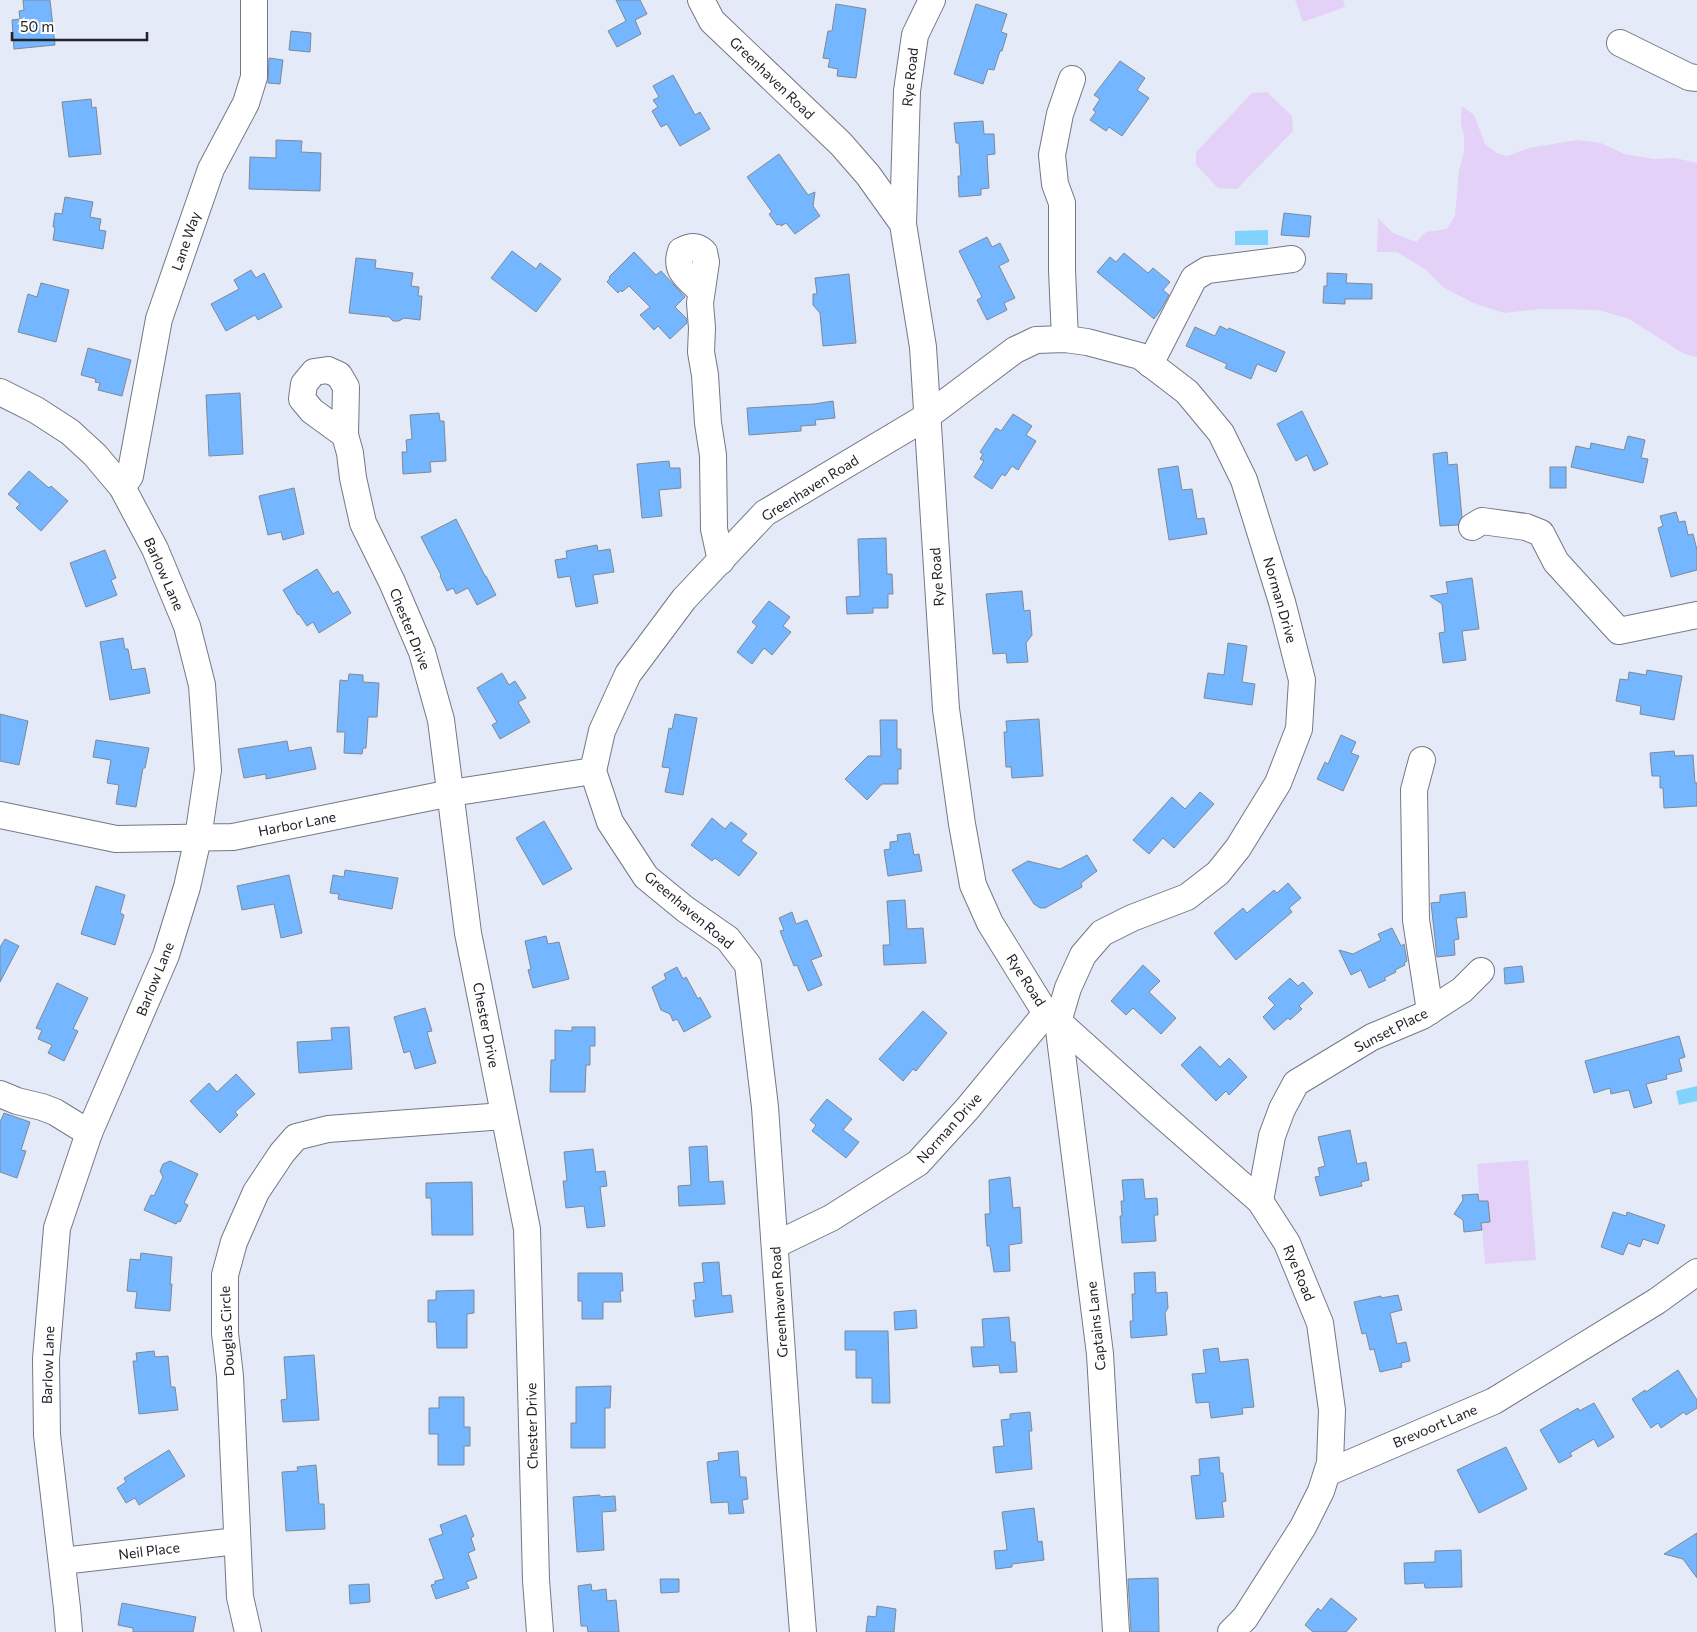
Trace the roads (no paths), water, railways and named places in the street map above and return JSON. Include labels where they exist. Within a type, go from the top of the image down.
[{"type":"street","name":"Lane Way","points":[[122,487],[130,476],[159,319],[212,169],[246,102],[254,77],[254,0]]},
{"type":"street","name":"Greenhaven Road","points":[[701,0],[712,21],[840,144],[887,166],[903,224],[922,348],[926,417],[765,513],[684,599],[628,674],[602,731],[593,771],[610,822],[646,877],[685,909],[728,939],[748,965],[765,1107],[804,1632]]},
{"type":"street","name":"Rye Road","points":[[903,224],[887,166],[907,91],[915,35],[932,0]]},
{"type":"street","points":[[1620,43],[1689,77],[1697,78]]},
{"type":"street","points":[[1065,340],[1062,203],[1055,184],[1052,154],[1064,99],[1072,79]]},
{"type":"street","points":[[1150,364],[1194,278],[1207,270],[1292,259]]},
{"type":"street","points":[[701,291],[701,352],[713,455],[714,529],[721,561]]},
{"type":"street","name":"Norman Drive","points":[[774,1245],[831,1218],[918,1163],[1052,1017],[1083,955],[1102,933],[1132,918],[1187,896],[1218,873],[1238,848],[1278,783],[1299,729],[1302,680],[1282,602],[1244,480],[1221,433],[1187,392],[1140,356],[1087,342],[1036,340],[1015,350],[926,417]]},
{"type":"street","name":"Barlow Lane","points":[[0,392],[36,410],[70,432],[95,456],[122,487],[155,549],[187,626],[202,686],[208,770],[198,838],[187,887],[166,955],[89,1133],[57,1228],[46,1359],[47,1435],[62,1561],[68,1632]]},
{"type":"street","name":"Rye Road","points":[[926,417],[946,709],[962,824],[973,885],[990,923],[1042,1007],[1260,1201],[1287,1242],[1320,1323],[1332,1410],[1330,1463],[1327,1473]]},
{"type":"street","name":"Chester Drive","points":[[345,435],[363,523],[392,582],[422,652],[442,720],[468,933],[527,1230],[536,1580],[540,1632]]},
{"type":"street","points":[[1472,527],[1482,521],[1526,527],[1541,533],[1556,562],[1619,631],[1697,615]]},
{"type":"street","points":[[1422,760],[1414,790],[1416,920],[1430,1011]]},
{"type":"street","name":"Harbor Lane","points":[[0,815],[116,839],[233,837],[451,794],[593,771]]},
{"type":"street","name":"Sunset Place","points":[[1260,1201],[1272,1136],[1282,1109],[1296,1083],[1372,1037],[1422,1016],[1462,990],[1481,971]]},
{"type":"street","name":"Captains Lane","points":[[1052,1017],[1100,1354],[1116,1632]]},
{"type":"street","points":[[0,1094],[55,1112],[89,1133]]},
{"type":"street","name":"Douglas Circle","points":[[248,1632],[240,1597],[230,1376],[225,1333],[225,1275],[234,1242],[256,1192],[282,1153],[296,1137],[328,1129],[504,1116]]},
{"type":"street","name":"Brevoort Lane","points":[[1327,1473],[1494,1401],[1657,1301],[1697,1272]]},
{"type":"street","points":[[1231,1632],[1245,1618],[1303,1527],[1321,1492],[1327,1473]]},
{"type":"street","name":"Neil Place","points":[[62,1561],[237,1541]]},
{"type":"water","points":[[1268,230],[1268,245],[1235,245],[1235,231]]},
{"type":"water","points":[[1697,1086],[1697,1101],[1679,1105],[1676,1091]]}]
